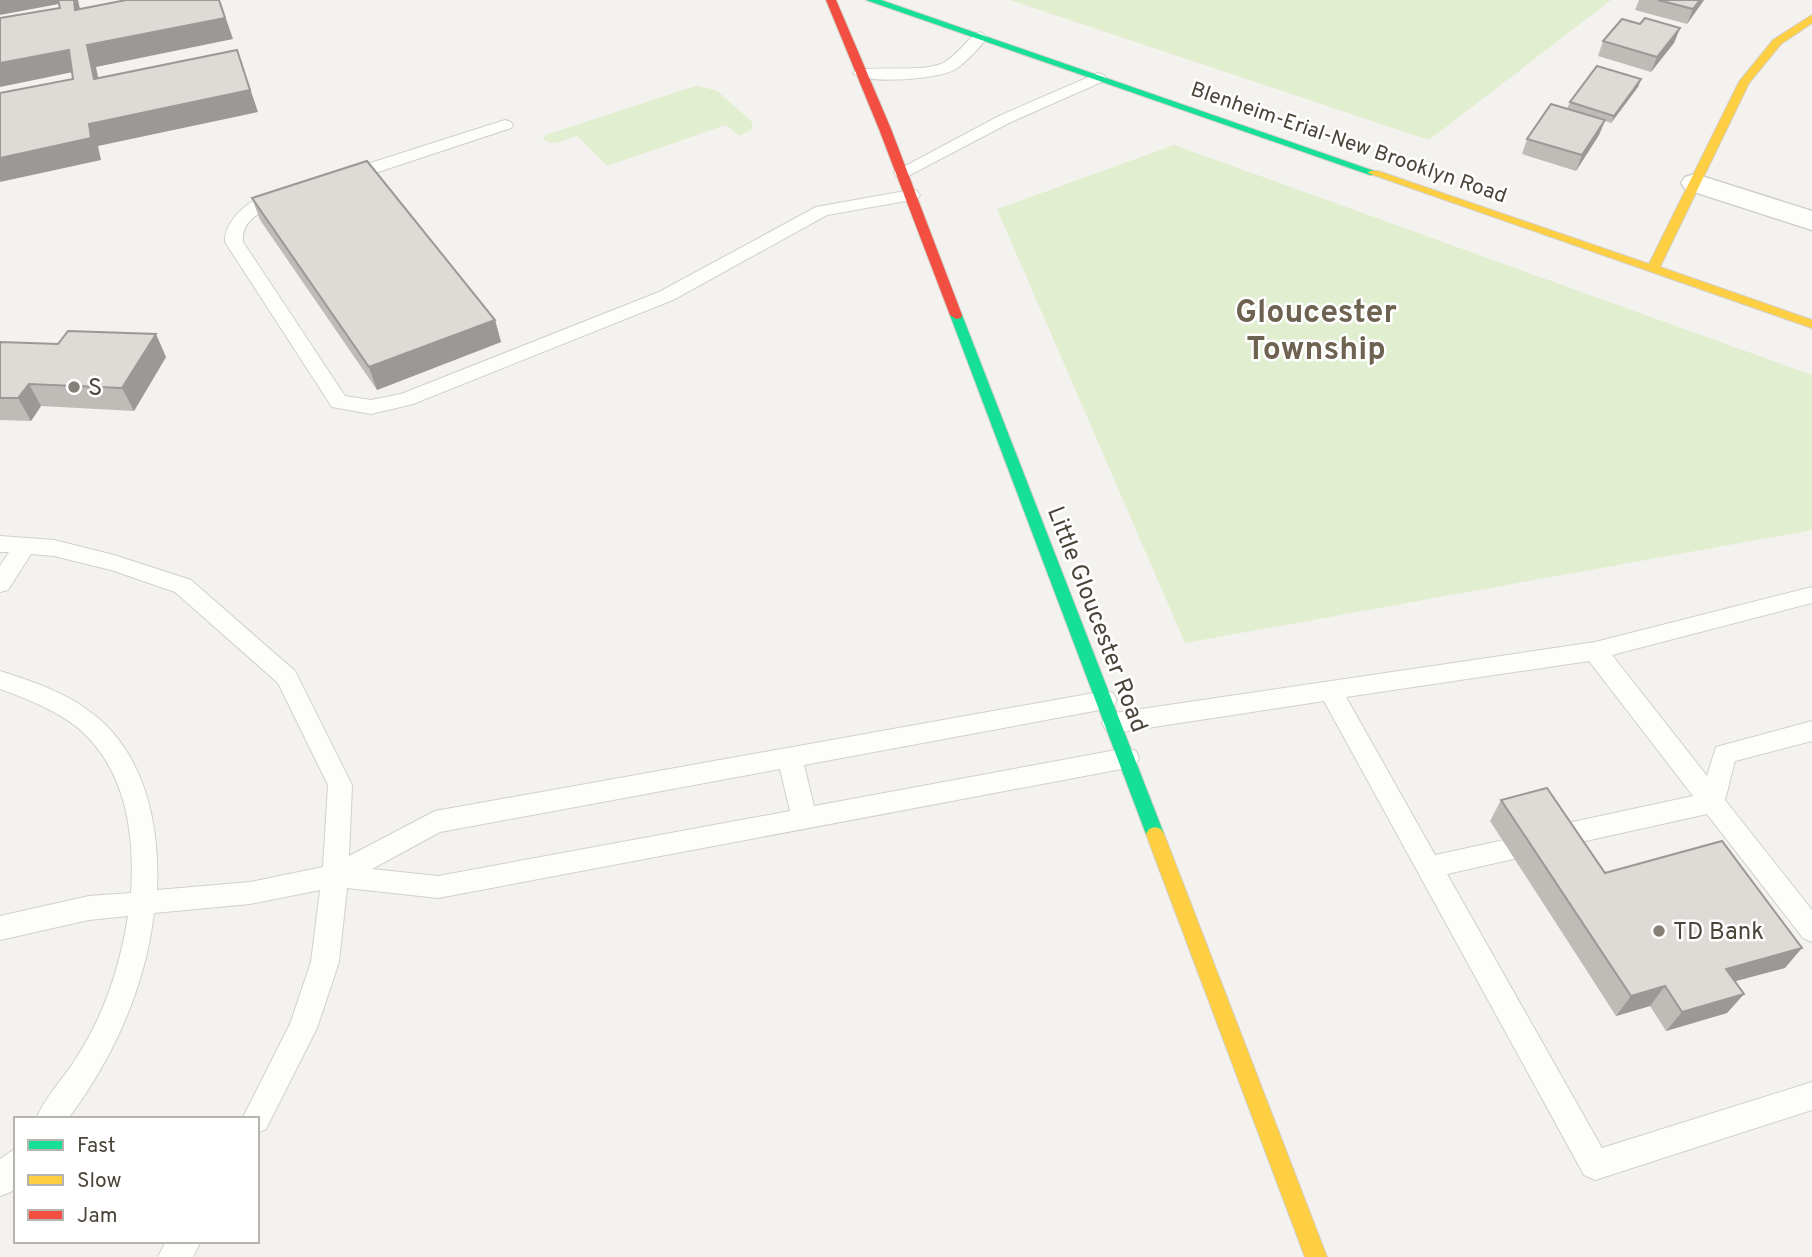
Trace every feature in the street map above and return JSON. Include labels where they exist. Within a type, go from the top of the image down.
[{"type":"street","name":"Little Gloucester Road","points":[[831,0],[911,195],[1316,1257]]},
{"type":"street","name":"Blenheim-Erial-New Brooklyn Road","points":[[871,0],[1812,324]]},
{"type":"street","points":[[1653,269],[1744,82],[1777,42],[1812,18]]},
{"type":"street","points":[[1695,183],[1812,221]]},
{"type":"lane","points":[[861,73],[915,75],[949,67],[980,37]]},
{"type":"lane","points":[[902,172],[1005,119],[1098,78]]},
{"type":"lane","points":[[330,182],[505,125]]},
{"type":"lane","points":[[304,191],[264,203],[250,211],[236,226],[234,242],[339,402],[359,407],[389,405],[406,399],[653,302],[822,211],[911,195]]},
{"type":"lane","points":[[0,584],[12,545],[54,548],[114,563],[183,586],[288,677],[340,785],[335,876],[326,962],[303,1028],[257,1117]]},
{"type":"lane","points":[[1114,723],[1595,651],[1812,595]]},
{"type":"lane","points":[[1595,651],[1812,930]]},
{"type":"lane","points":[[0,680],[42,695],[93,727],[127,778],[142,818],[145,856],[143,903],[131,967],[112,1020],[77,1083],[52,1117]]},
{"type":"lane","points":[[1329,690],[1595,1165],[1812,1096]]},
{"type":"lane","points":[[0,928],[28,919],[89,908],[250,893],[335,876],[435,822],[1105,700]]},
{"type":"lane","points":[[1712,802],[1725,754],[1812,731]]},
{"type":"lane","points":[[790,757],[804,819]]},
{"type":"lane","points":[[335,876],[438,887],[1127,758]]},
{"type":"lane","points":[[1554,837],[1712,802]]},
{"type":"lane","points":[[1429,867],[1509,850]]},
{"type":"lane","points":[[0,1181],[14,1165]]},
{"type":"lane","points":[[173,1257],[184,1243]]},
{"type":"green space","points":[[1010,0],[1611,0],[1429,140]]},
{"type":"green space","points":[[696,86],[716,90],[750,120],[753,124],[751,130],[739,136],[726,125],[607,166],[577,136],[555,143],[543,139],[545,135]]},
{"type":"green space","points":[[1174,145],[1812,375],[1812,530],[1185,643],[997,209]]},
{"type":"building","points":[[58,0],[74,0],[75,10],[126,0],[219,0],[225,18],[87,45],[94,79],[237,50],[250,90],[89,124],[91,138],[0,158],[0,93],[73,79],[69,50],[0,63],[0,18],[60,8]]},
{"type":"building","points":[[1658,0],[1700,0],[1693,9]]},
{"type":"building","points":[[1645,18],[1680,28],[1657,57],[1603,41],[1622,19],[1640,24]]},
{"type":"building","points":[[1597,66],[1641,79],[1614,116],[1570,102]]},
{"type":"building","points":[[1551,104],[1605,120],[1582,155],[1527,139]]},
{"type":"building","points":[[367,161],[495,320],[369,367],[252,198]]},
{"type":"building","points":[[68,331],[156,334],[122,388],[29,384],[18,398],[0,398],[0,342],[58,344]]},
{"type":"building","name":"TD Bank","points":[[1547,788],[1605,873],[1722,841],[1802,948],[1726,969],[1744,994],[1682,1012],[1665,986],[1631,996],[1501,800]]},
{"type":"traffic: fast","points":[[871,0],[1374,173]]},
{"type":"traffic: fast","points":[[956,315],[1155,834]]},
{"type":"traffic: slow","points":[[1653,269],[1744,82],[1777,42],[1812,18]]},
{"type":"traffic: slow","points":[[1374,173],[1812,324]]},
{"type":"traffic: slow","points":[[1155,834],[1316,1257]]},
{"type":"traffic: jam","points":[[831,0],[885,129],[956,315]]},
{"type":"place","name":"S","points":[[74,387]]},
{"type":"place","name":"TD Bank","points":[[1659,931]]},
{"type":"district","name":"Gloucester Township","points":[[1316,330]]}]
